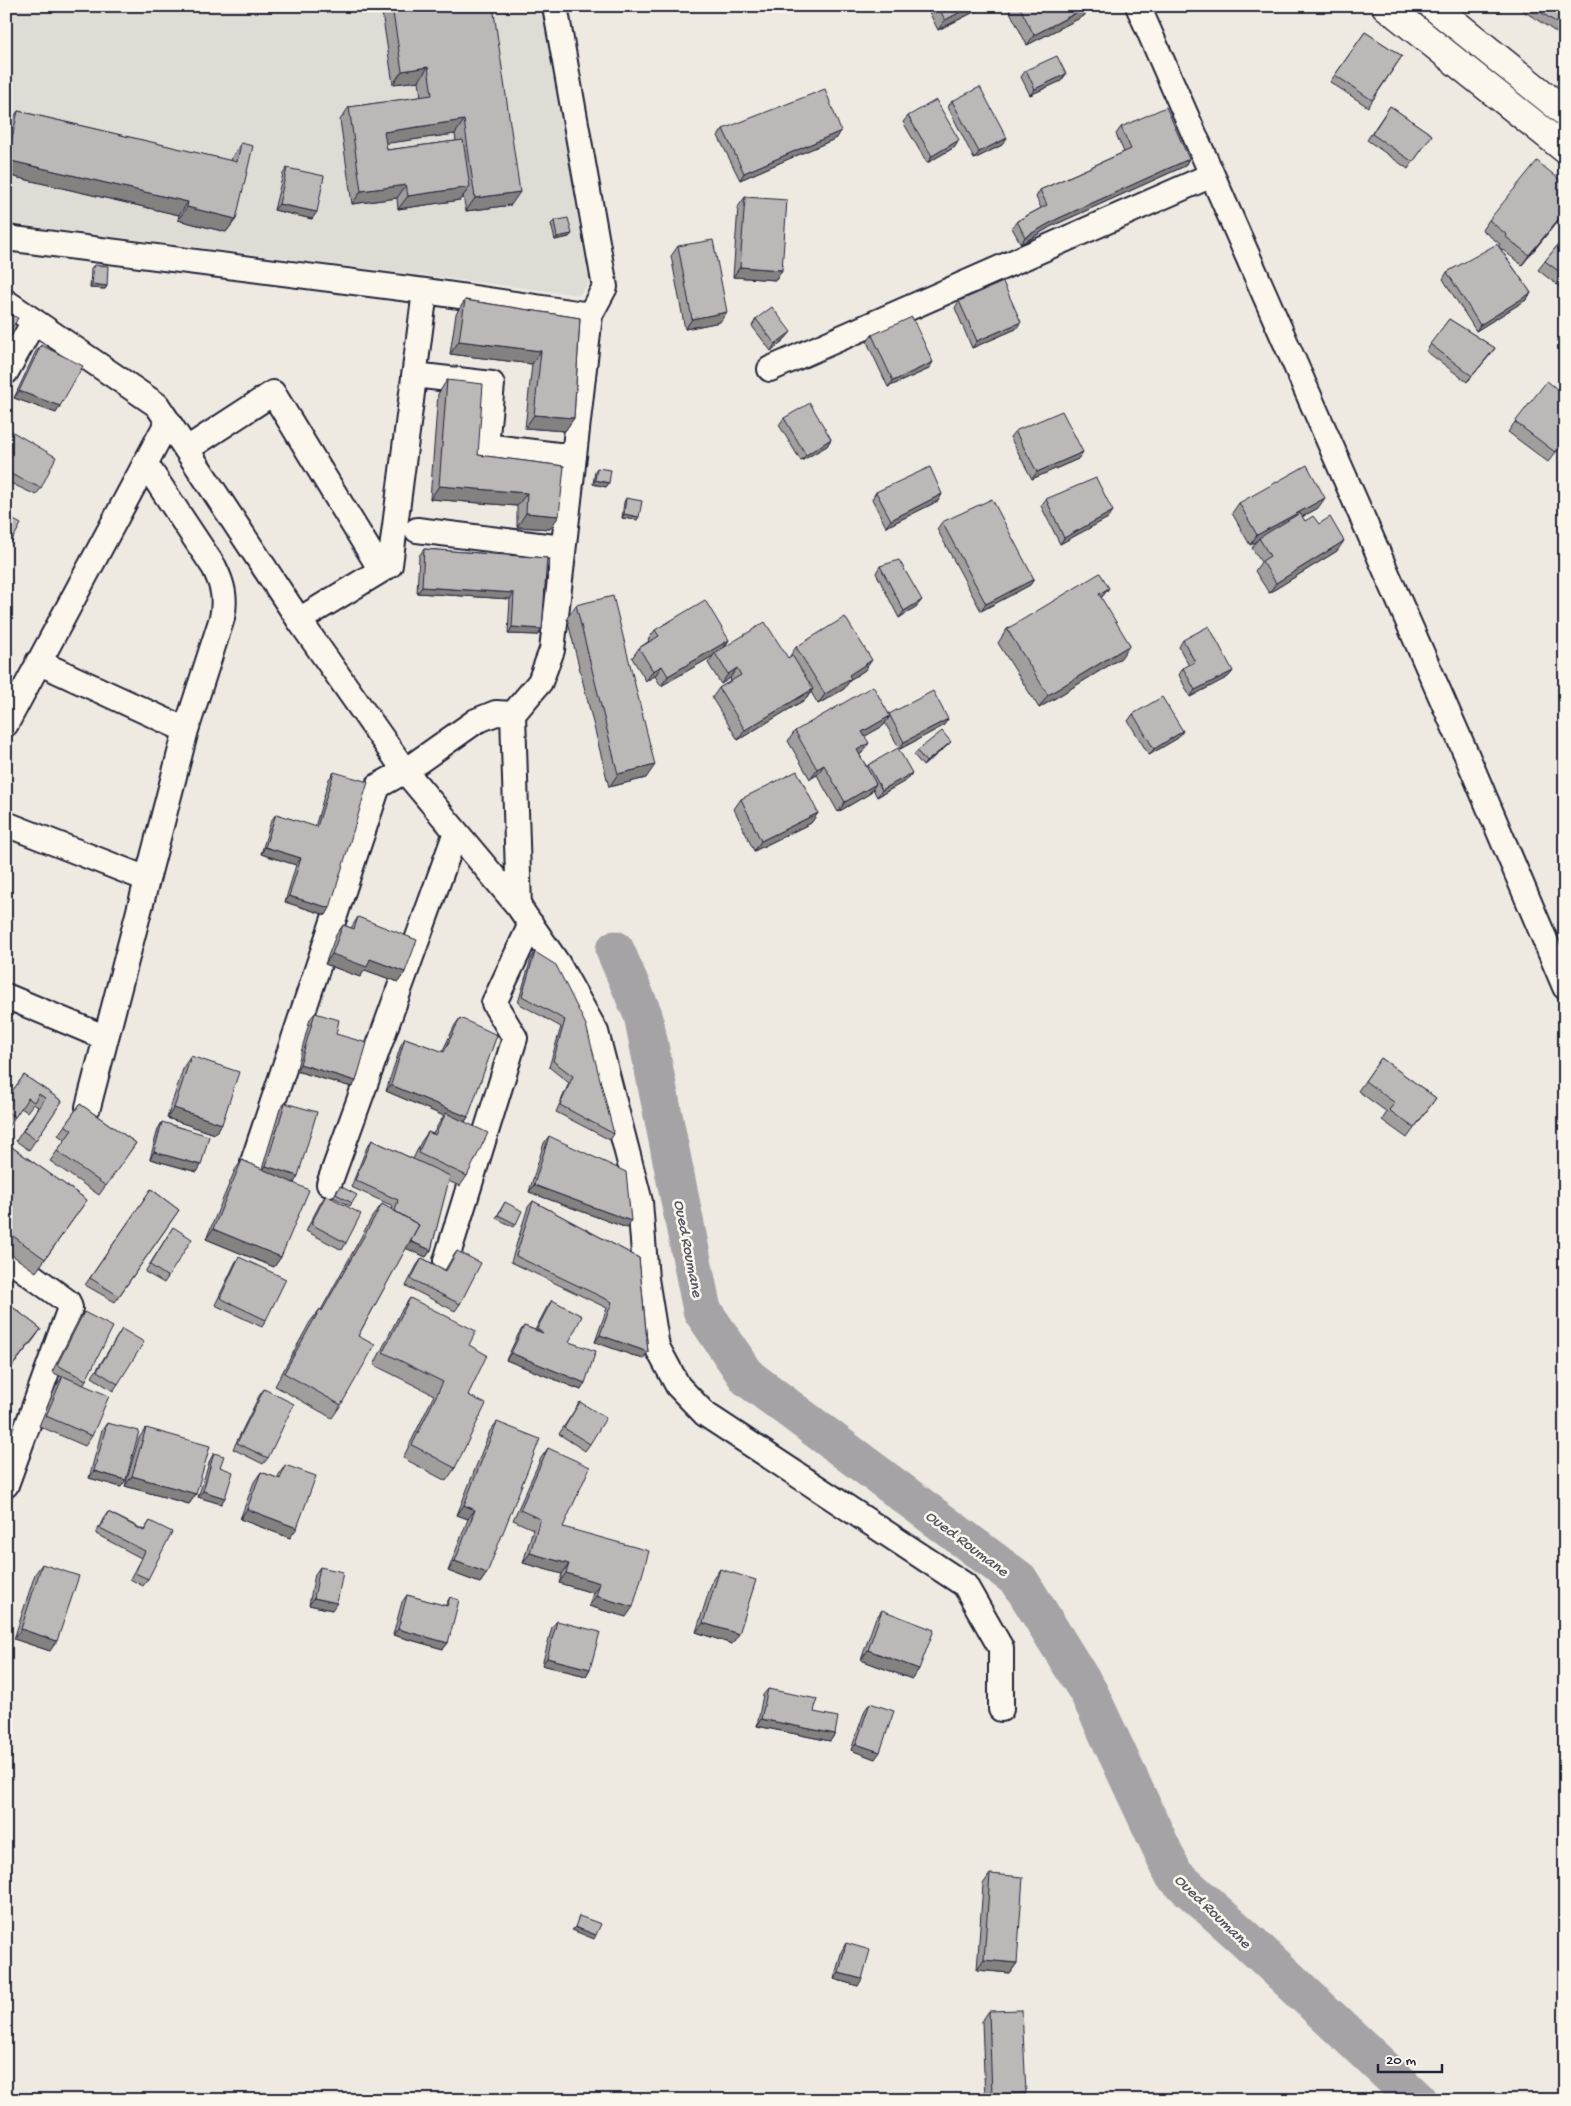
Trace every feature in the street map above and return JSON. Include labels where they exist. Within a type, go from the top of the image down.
[{"type":"main road","points":[[1386,6],[1565,149]]},
{"type":"main road","points":[[1433,6],[1565,112]]},
{"type":"street","points":[[446,1261],[516,1038],[494,1004],[525,916],[513,714],[540,682],[552,650],[590,315],[605,287],[555,6]]},
{"type":"street","points":[[1138,6],[1467,756],[1565,987]]},
{"type":"street","points":[[770,369],[1212,175]]},
{"type":"street","points":[[6,238],[425,291],[590,315]]},
{"type":"street","points":[[299,620],[390,565],[425,291]]},
{"type":"street","points":[[6,302],[157,405],[299,620],[405,771],[525,916],[558,964],[596,1032],[640,1202],[646,1279],[658,1348],[678,1386],[705,1414],[751,1446],[877,1525],[965,1585],[1001,1648],[1001,1708]]},
{"type":"street","points":[[6,372],[34,321]]},
{"type":"street","points":[[414,375],[492,384],[486,446],[574,457]]},
{"type":"street","points":[[186,449],[273,393],[381,570]]},
{"type":"street","points":[[6,724],[168,421]]},
{"type":"street","points":[[88,1107],[186,730],[222,618],[225,603],[223,584],[214,567],[145,463]]},
{"type":"street","points":[[417,530],[563,548]]},
{"type":"street","points":[[38,662],[186,730]]},
{"type":"street","points":[[253,1162],[378,786],[405,771],[476,721],[496,713],[513,714]]},
{"type":"street","points":[[6,824],[147,879]]},
{"type":"street","points":[[329,1184],[456,832]]},
{"type":"street","points":[[6,996],[106,1038]]},
{"type":"street","points":[[6,1257],[68,1302],[70,1308],[6,1485]]},
{"type":"shaded area","points":[[6,6],[543,6],[589,283],[579,295],[6,223]]},
{"type":"building","points":[[392,6],[493,6],[520,192],[475,198],[464,120],[384,132],[387,150],[463,140],[470,187],[408,196],[406,185],[361,191],[349,107],[432,95],[428,67],[402,71]]},
{"type":"building","points":[[938,6],[972,6],[945,20]]},
{"type":"building","points":[[1019,6],[1089,6],[1034,35]]},
{"type":"building","points":[[1531,6],[1565,6],[1565,28]]},
{"type":"building","points":[[1365,32],[1402,56],[1372,100],[1335,75]]},
{"type":"building","points":[[1057,56],[1066,74],[1035,89],[1026,70]]},
{"type":"building","points":[[980,87],[1007,138],[979,152],[952,101]]},
{"type":"building","points":[[825,89],[841,131],[744,173],[723,129]]},
{"type":"building","points":[[936,100],[959,140],[932,156],[908,116]]},
{"type":"building","points":[[1390,106],[1432,135],[1413,162],[1372,134]]},
{"type":"building","points":[[1166,107],[1189,159],[1057,219],[1025,237],[1017,221],[1047,205],[1040,190],[1131,149],[1121,127]]},
{"type":"building","points":[[18,111],[237,162],[241,143],[253,146],[236,219],[187,207],[188,202],[7,160]]},
{"type":"building","points":[[1537,161],[1565,184],[1565,211],[1529,255],[1506,237],[1507,235],[1489,220]]},
{"type":"building","points":[[287,168],[324,176],[317,212],[279,204]]},
{"type":"building","points":[[745,197],[787,200],[782,270],[740,267]]},
{"type":"building","points":[[568,218],[572,234],[557,237],[554,221]]},
{"type":"building","points":[[1565,236],[1565,276],[1545,261]]},
{"type":"building","points":[[713,240],[727,312],[692,319],[678,246]]},
{"type":"building","points":[[1497,244],[1531,293],[1480,325],[1447,272]]},
{"type":"building","points":[[94,265],[108,266],[107,286],[92,284]]},
{"type":"building","points":[[1003,282],[1021,322],[977,341],[959,301]]},
{"type":"building","points":[[465,300],[580,318],[574,418],[534,415],[541,351],[459,341]]},
{"type":"building","points":[[772,307],[791,332],[775,344],[756,319]]},
{"type":"building","points":[[6,313],[18,318],[6,339]]},
{"type":"building","points":[[912,317],[933,362],[893,381],[872,335]]},
{"type":"building","points":[[1449,319],[1495,348],[1472,376],[1430,344]]},
{"type":"building","points":[[41,345],[83,366],[60,406],[19,391]]},
{"type":"building","points":[[447,380],[483,384],[478,455],[564,466],[559,516],[526,513],[527,493],[439,486]]},
{"type":"building","points":[[1547,381],[1565,395],[1565,440],[1555,452],[1515,422]]},
{"type":"building","points":[[810,403],[831,439],[806,455],[784,418]]},
{"type":"building","points":[[1062,411],[1083,452],[1037,472],[1015,431]]},
{"type":"building","points":[[6,428],[56,457],[41,488],[6,472]]},
{"type":"building","points":[[1307,465],[1325,498],[1257,535],[1239,503]]},
{"type":"building","points":[[930,467],[942,494],[891,520],[876,492]]},
{"type":"building","points":[[597,468],[611,470],[609,483],[595,480]]},
{"type":"building","points":[[1096,478],[1113,511],[1064,538],[1046,499]]},
{"type":"building","points":[[626,498],[642,501],[639,517],[624,514]]},
{"type":"building","points":[[992,499],[1034,579],[986,604],[942,522]]},
{"type":"building","points":[[1300,513],[1305,521],[1313,516],[1319,524],[1330,517],[1344,541],[1276,583],[1262,561],[1270,556],[1259,538]]},
{"type":"building","points":[[6,516],[21,524],[6,551]]},
{"type":"building","points":[[424,549],[547,558],[542,629],[512,627],[514,593],[422,587]]},
{"type":"building","points":[[899,560],[922,600],[904,611],[880,566]]},
{"type":"building","points":[[1100,573],[1109,588],[1099,594],[1130,645],[1048,695],[1007,629]]},
{"type":"building","points":[[613,596],[655,765],[618,774],[576,605]]},
{"type":"building","points":[[705,600],[729,640],[668,676],[662,666],[653,671],[639,648],[659,636],[655,630]]},
{"type":"building","points":[[845,617],[872,660],[849,675],[851,679],[825,694],[796,647]]},
{"type":"building","points":[[765,622],[788,658],[792,655],[813,689],[745,730],[719,688],[741,675],[737,668],[728,674],[715,653]]},
{"type":"building","points":[[1209,626],[1233,671],[1195,690],[1183,668],[1195,662],[1183,640]]},
{"type":"building","points":[[873,686],[890,716],[862,732],[869,743],[857,750],[876,784],[845,802],[824,765],[817,769],[795,731]]},
{"type":"building","points":[[933,691],[948,719],[904,742],[889,714]]},
{"type":"building","points":[[1162,697],[1183,731],[1154,749],[1133,714]]},
{"type":"building","points":[[942,731],[951,742],[926,762],[917,751]]},
{"type":"building","points":[[898,748],[912,773],[882,790],[868,765]]},
{"type":"building","points":[[797,771],[818,813],[761,841],[741,799]]},
{"type":"building","points":[[334,772],[368,782],[330,908],[289,896],[301,858],[265,847],[276,814],[317,827]]},
{"type":"building","points":[[358,917],[417,940],[405,972],[370,959],[367,967],[332,954],[343,925],[354,929]]},
{"type":"building","points":[[535,952],[556,965],[586,1025],[614,1134],[560,1105],[573,1076],[553,1061],[565,1020],[522,996]]},
{"type":"building","points":[[315,1013],[339,1020],[336,1034],[367,1043],[356,1081],[300,1064]]},
{"type":"building","points":[[460,1018],[497,1035],[468,1117],[391,1085],[405,1038],[444,1052]]},
{"type":"building","points":[[191,1056],[239,1072],[222,1124],[174,1108]]},
{"type":"building","points":[[1381,1058],[1436,1098],[1414,1128],[1389,1110],[1395,1103],[1365,1081]]},
{"type":"building","points":[[24,1075],[62,1101],[36,1140],[23,1131],[45,1098],[39,1094],[34,1102],[28,1098],[15,1117],[6,1111],[6,1095],[8,1097]]},
{"type":"building","points":[[285,1103],[317,1112],[298,1176],[266,1166]]},
{"type":"building","points":[[80,1104],[136,1143],[106,1186],[57,1151],[72,1130],[65,1125]]},
{"type":"building","points":[[446,1113],[488,1133],[467,1176],[418,1153],[428,1132],[435,1135]]},
{"type":"building","points":[[162,1122],[209,1136],[201,1165],[154,1152]]},
{"type":"building","points":[[549,1136],[626,1172],[631,1221],[534,1185]]},
{"type":"building","points":[[372,1140],[450,1176],[431,1250],[410,1241],[419,1225],[395,1211],[398,1200],[355,1180]]},
{"type":"building","points":[[6,1143],[87,1200],[45,1259],[6,1231]]},
{"type":"building","points":[[242,1160],[309,1190],[281,1257],[213,1229]]},
{"type":"building","points":[[340,1186],[357,1195],[352,1203],[336,1194]]},
{"type":"building","points":[[151,1189],[179,1210],[119,1296],[90,1278]]},
{"type":"building","points":[[326,1195],[361,1214],[346,1243],[311,1224]]},
{"type":"building","points":[[533,1201],[639,1258],[648,1352],[600,1335],[612,1302],[516,1256]]},
{"type":"building","points":[[505,1202],[522,1211],[516,1224],[498,1215]]},
{"type":"building","points":[[382,1204],[419,1225],[358,1336],[375,1345],[341,1405],[284,1373],[320,1309],[322,1311]]},
{"type":"building","points":[[173,1227],[192,1239],[168,1277],[150,1265]]},
{"type":"building","points":[[457,1251],[481,1263],[460,1304],[411,1279],[422,1258],[446,1271]]},
{"type":"building","points":[[239,1257],[286,1279],[266,1320],[220,1298]]},
{"type":"building","points":[[410,1298],[476,1331],[469,1345],[487,1355],[468,1395],[486,1404],[455,1468],[412,1445],[443,1382],[383,1352]]},
{"type":"building","points":[[552,1300],[582,1316],[569,1342],[596,1351],[585,1383],[511,1353],[524,1326],[543,1333],[537,1329]]},
{"type":"building","points":[[6,1302],[41,1329],[13,1365],[6,1360]]},
{"type":"building","points":[[84,1312],[113,1327],[86,1380],[57,1365]]},
{"type":"building","points":[[122,1329],[144,1342],[118,1384],[97,1371]]},
{"type":"building","points":[[63,1376],[109,1396],[92,1436],[46,1416]]},
{"type":"building","points":[[264,1389],[294,1404],[268,1458],[237,1443]]},
{"type":"building","points":[[580,1402],[606,1418],[590,1444],[564,1428]]},
{"type":"building","points":[[497,1422],[540,1439],[487,1573],[455,1561],[475,1510],[464,1505]]},
{"type":"building","points":[[107,1423],[139,1431],[126,1480],[94,1471]]},
{"type":"building","points":[[146,1428],[210,1446],[196,1494],[132,1476]]},
{"type":"building","points":[[548,1448],[590,1467],[563,1527],[649,1551],[633,1607],[596,1596],[600,1583],[566,1573],[569,1564],[530,1553],[540,1519],[520,1510]]},
{"type":"building","points":[[214,1453],[224,1456],[220,1467],[233,1472],[225,1498],[203,1491]]},
{"type":"building","points":[[285,1465],[316,1476],[297,1528],[247,1509],[261,1472],[280,1479]]},
{"type":"building","points":[[108,1512],[144,1531],[150,1521],[172,1532],[148,1579],[135,1573],[145,1551],[100,1528]]},
{"type":"building","points":[[42,1564],[79,1576],[57,1641],[21,1629]]},
{"type":"building","points":[[320,1567],[343,1572],[337,1603],[314,1598]]},
{"type":"building","points":[[720,1569],[756,1580],[739,1634],[703,1623]]},
{"type":"building","points":[[407,1595],[447,1606],[450,1597],[459,1600],[448,1643],[398,1629]]},
{"type":"building","points":[[882,1610],[934,1630],[919,1669],[868,1650]]},
{"type":"building","points":[[557,1621],[600,1632],[590,1669],[547,1658]]},
{"type":"building","points":[[768,1689],[817,1699],[814,1712],[838,1717],[835,1734],[761,1719]]},
{"type":"building","points":[[870,1703],[894,1711],[880,1752],[856,1744]]},
{"type":"building","points":[[990,1874],[1023,1877],[1017,1963],[984,1960]]},
{"type":"building","points":[[579,1916],[601,1924],[596,1935],[575,1927]]},
{"type":"building","points":[[846,1943],[870,1950],[862,1979],[839,1973]]},
{"type":"building","points":[[1022,2010],[1026,2093],[992,2095],[989,2011]]},
{"type":"waterway","name":"Oued Roumane","points":[[615,950],[643,1015],[702,1310],[748,1378],[1019,1580],[1089,1693],[1174,1875],[1248,1941],[1417,2100]]}]
